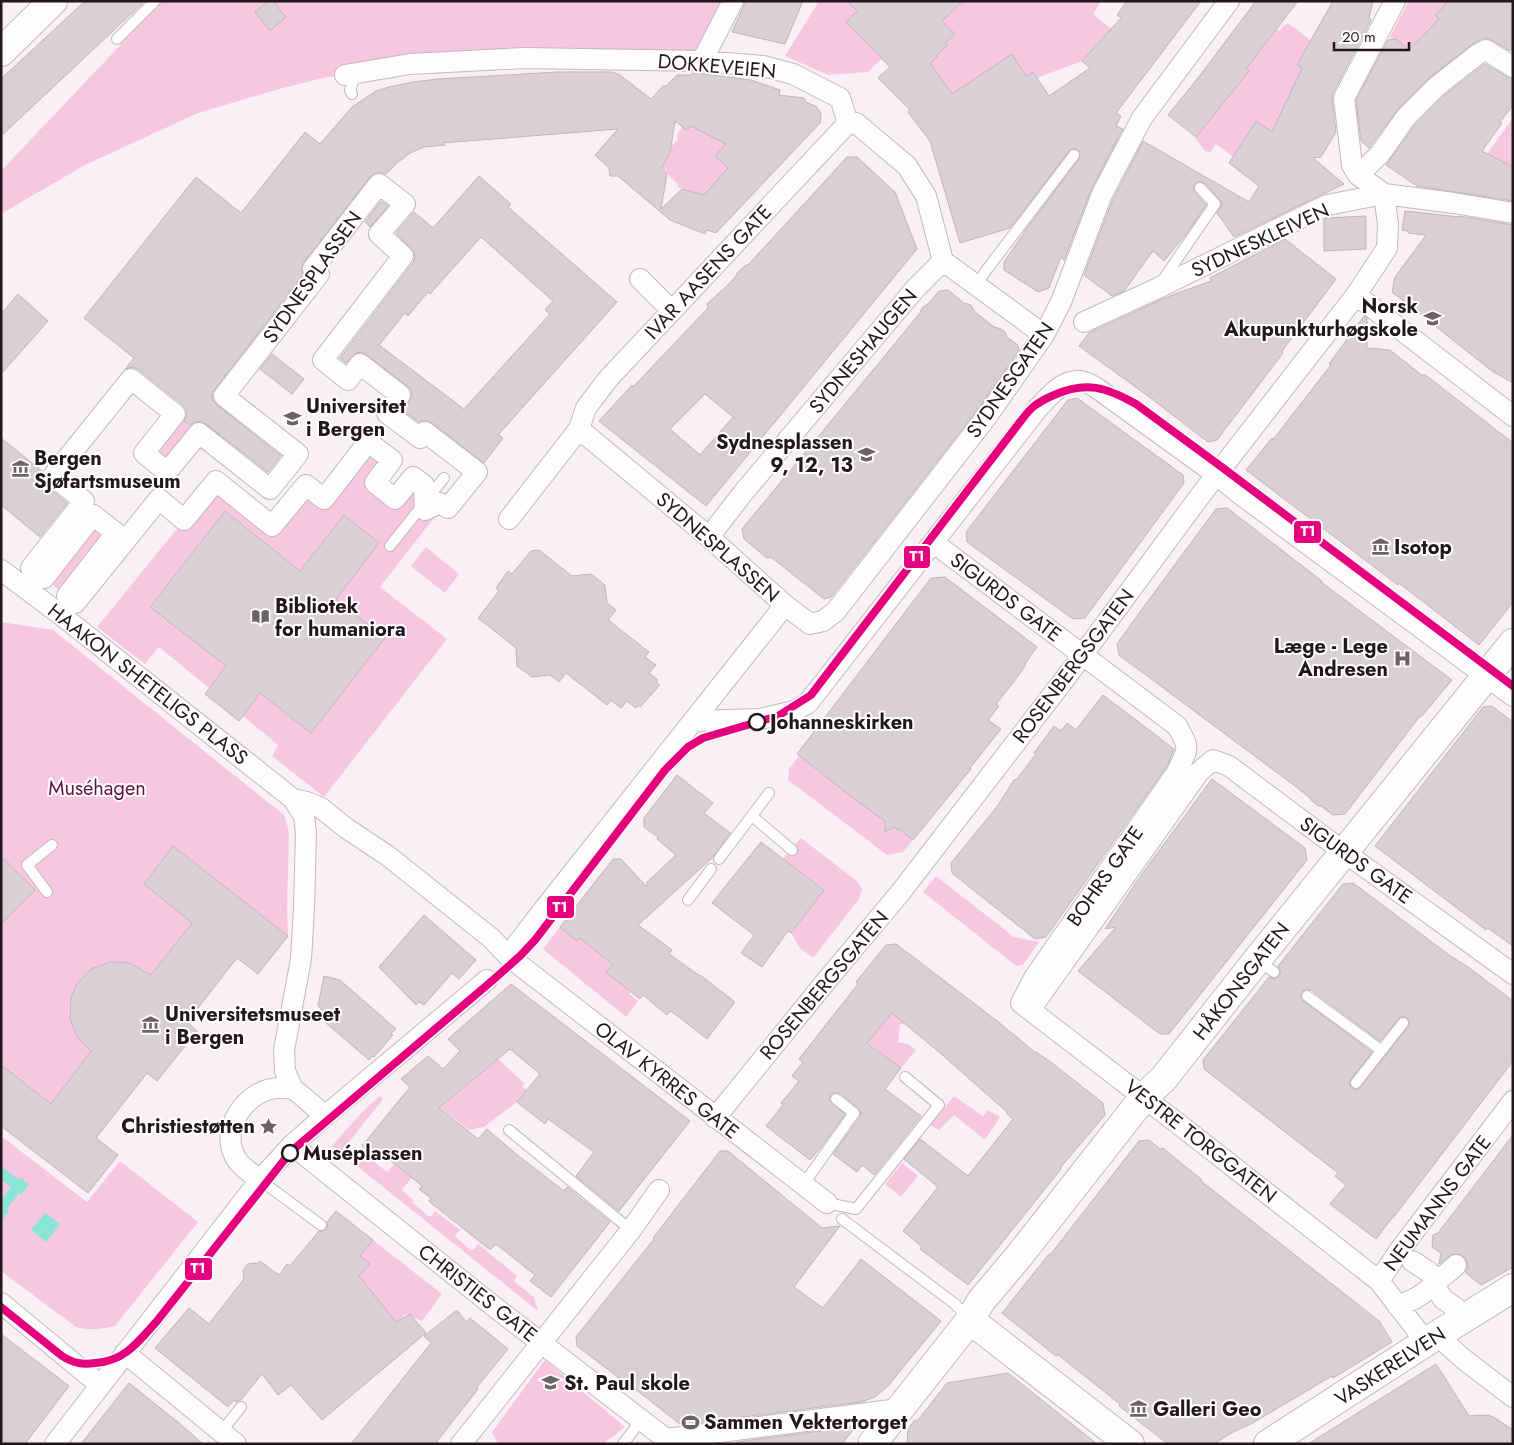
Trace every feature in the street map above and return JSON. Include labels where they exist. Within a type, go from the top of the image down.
[{"type":"main road","points":[[1,26],[25,1]]},
{"type":"main road","points":[[1,52],[53,1]]},
{"type":"main road","name":"HÅKONSGATEN","points":[[872,1444],[970,1320],[981,1301],[1019,1256],[1144,1097],[1164,1078],[1265,966],[1344,852],[1513,643]]},
{"type":"main road","name":"VASKERELVEN","points":[[1268,1444],[1513,1288]]},
{"type":"main road","points":[[970,1320],[1130,1444]]},
{"type":"street","points":[[702,61],[733,1]]},
{"type":"street","name":"SYDNESGATEN","points":[[785,605],[810,624],[823,621],[835,612],[988,415],[1044,335],[1061,302],[1102,194],[1142,118],[1229,1]]},
{"type":"street","points":[[1384,194],[1358,175],[1352,165],[1344,98],[1395,1]]},
{"type":"street","points":[[1358,175],[1380,154],[1406,117],[1436,87],[1478,54],[1486,50],[1513,67]]},
{"type":"street","name":"DOKKEVEIEN","points":[[350,74],[410,64],[525,58],[702,61],[763,66],[794,74],[840,98],[848,123]]},
{"type":"street","points":[[848,123],[856,123],[907,166],[926,196],[943,261],[1044,335]]},
{"type":"street","name":"IVAR AASENS GATE","points":[[579,429],[586,408],[608,378],[848,123]]},
{"type":"street","name":"SYDNESPLASSEN","points":[[379,184],[405,204],[379,234],[403,256],[323,360],[348,380],[360,364],[400,395],[387,413],[420,438],[424,432],[477,472],[448,508],[440,502],[425,510],[424,485],[413,477],[395,499],[375,483],[392,460],[368,442],[324,499],[306,485],[272,526],[216,481],[184,520],[158,500],[76,603],[66,596],[116,533],[93,516],[44,578],[31,568],[84,501],[53,476],[131,379],[175,414],[144,453],[167,472],[199,433],[270,489],[298,454],[224,396],[319,274],[313,269],[379,184]]},
{"type":"street","name":"SYDNESKLEIVEN","points":[[1084,322],[1327,205],[1384,194],[1513,213]]},
{"type":"street","name":"ROSENBERGSGATEN","points":[[716,1118],[900,893],[1356,295],[1387,248],[1388,224],[1384,194]]},
{"type":"street","name":"SYDNESHAUGEN","points":[[709,537],[743,493],[915,289],[943,261]]},
{"type":"street","points":[[640,279],[672,311]]},
{"type":"street","points":[[1356,295],[1513,416]]},
{"type":"street","points":[[694,721],[760,719],[794,711],[808,703],[1048,398],[1060,387],[1077,381],[1098,388],[1513,696]]},
{"type":"street","points":[[509,519],[579,429]]},
{"type":"street","name":"SYDNESPLASSEN","points":[[508,956],[785,605],[709,537],[579,429]]},
{"type":"street","name":"SIGURDS GATE","points":[[934,543],[1177,726],[1187,743],[1187,750]]},
{"type":"street","name":"HAAKON SHETELIGS PLASS","points":[[1,570],[293,799],[304,816],[306,833],[301,959],[284,1050],[285,1071],[293,1089]]},
{"type":"street","name":"BOHRS GATE","points":[[1026,1006],[1034,978],[1177,772],[1187,750]]},
{"type":"street","name":"SIGURDS GATE","points":[[1199,772],[1214,760],[1229,766],[1513,974]]},
{"type":"street","name":"BOHRS GATE","points":[[1026,1006],[1199,772]]},
{"type":"street","name":"HAAKON SHETELIGS PLASS","points":[[293,799],[321,808],[346,828],[388,856],[491,938],[508,956]]},
{"type":"street","name":"OLAV KYRRES GATE","points":[[508,956],[827,1203]]},
{"type":"street","points":[[55,1444],[260,1180],[292,1145],[488,980]]},
{"type":"street","name":"VESTRE TORGGATEN","points":[[1026,1006],[1379,1281],[1397,1305],[1432,1339]]},
{"type":"street","points":[[260,1180],[237,1161],[231,1145],[233,1123],[241,1107],[255,1095],[273,1088],[293,1089],[325,1116]]},
{"type":"street","name":"NEUMANNS GATE","points":[[1379,1281],[1513,1101]]},
{"type":"street","name":"CHRISTIES GATE","points":[[292,1145],[666,1439],[899,1409]]},
{"type":"street","points":[[461,1444],[542,1343],[659,1190]]},
{"type":"street","points":[[1412,1261],[1434,1277],[1438,1291],[1443,1299],[1456,1308]]},
{"type":"street","points":[[1397,1305],[1414,1300],[1456,1266]]},
{"type":"street","points":[[1,1303],[100,1385]]},
{"type":"street","points":[[1432,1339],[1462,1358],[1513,1398]]},
{"type":"street","points":[[125,1353],[228,1438]]},
{"type":"lane","points":[[117,39],[155,1]]},
{"type":"lane","points":[[350,74],[350,90],[352,94]]},
{"type":"lane","points":[[977,285],[1074,155]]},
{"type":"lane","name":"SYDNESKLEIVEN","points":[[1158,288],[1172,265],[1216,204],[1200,188]]},
{"type":"lane","points":[[390,546],[444,478]]},
{"type":"lane","points":[[719,860],[769,794]]},
{"type":"lane","points":[[752,816],[792,850]]},
{"type":"lane","points":[[47,892],[27,865],[52,845]]},
{"type":"lane","points":[[688,900],[711,869]]},
{"type":"lane","points":[[1306,996],[1381,1050]]},
{"type":"lane","points":[[1356,1083],[1404,1023]]},
{"type":"lane","points":[[827,1203],[856,1209],[939,1105],[905,1077]]},
{"type":"lane","points":[[803,1184],[854,1113],[836,1099]]},
{"type":"lane","points":[[509,1130],[630,1230]]},
{"type":"lane","points":[[260,1180],[321,1225]]},
{"type":"lane","points":[[842,1219],[955,1304],[970,1320]]},
{"type":"lane","points":[[228,1438],[240,1407]]},
{"type":"lane","points":[[623,1444],[642,1419]]},
{"type":"green space","points":[[162,1],[733,1],[702,61],[410,64],[323,78],[198,113],[85,165],[1,214],[1,171]]},
{"type":"green space","points":[[819,1],[914,1],[918,24],[868,72],[828,75],[785,56]]},
{"type":"green space","points":[[963,1],[1101,1],[1093,14],[1125,40],[1121,51],[1103,37],[1082,61],[1037,78],[1033,72],[1026,76],[1012,54],[982,74],[983,78],[940,105],[950,91],[929,64],[947,45],[945,43],[955,34],[942,21]]},
{"type":"green space","points":[[1409,1],[1456,1],[1442,8],[1435,15],[1445,25],[1423,37],[1409,50],[1396,39],[1389,38]]},
{"type":"green space","points":[[1288,23],[1318,46],[1304,53],[1297,65],[1306,70],[1306,123],[1247,167],[1216,144],[1210,152],[1205,151],[1195,138],[1249,71],[1246,69],[1275,32],[1273,30],[1275,28],[1280,31]]},
{"type":"green space","points":[[1513,118],[1513,167],[1484,158]]},
{"type":"green space","points":[[686,123],[732,138],[715,156],[728,168],[706,196],[677,187],[678,184],[656,163],[670,153],[670,148],[678,139],[677,134]]},
{"type":"green space","points":[[175,414],[199,433],[167,472],[144,453]]},
{"type":"green space","points":[[368,442],[392,460],[375,483],[395,499],[413,477],[444,505],[380,587],[447,639],[324,797],[272,756],[278,745],[243,716],[260,693],[311,733],[385,638],[336,599],[379,543],[344,515],[300,571],[225,511],[150,606],[226,666],[209,688],[159,647],[145,664],[97,627],[216,481],[272,526],[306,485],[323,498]]},
{"type":"green space","points":[[93,515],[116,533],[67,596],[44,578]]},
{"type":"green space","points":[[426,547],[459,574],[445,593],[411,566]]},
{"type":"green space","name":"Muséhagen","points":[[1,622],[53,630],[284,815],[289,837],[288,936],[173,846],[144,884],[192,923],[151,975],[131,964],[109,962],[96,967],[85,975],[77,985],[72,997],[70,1011],[72,1024],[79,1039],[92,1050],[51,1104],[1,1066]]},
{"type":"green space","points":[[799,756],[857,801],[885,819],[885,823],[892,828],[898,828],[913,840],[903,852],[887,855],[788,780],[789,769]]},
{"type":"green space","points":[[801,838],[858,882],[862,889],[859,899],[813,958],[800,948],[791,933],[824,889],[783,859]]},
{"type":"green space","points":[[936,876],[1014,937],[1039,942],[1023,965],[1016,966],[923,892]]},
{"type":"green space","points":[[560,927],[577,941],[580,938],[611,963],[606,972],[624,986],[634,988],[629,994],[638,1001],[626,1017],[543,949]]},
{"type":"green space","points":[[888,1012],[905,1017],[907,1025],[900,1024],[898,1042],[908,1044],[916,1050],[901,1068],[866,1041]]},
{"type":"green space","points":[[498,1059],[525,1084],[522,1086],[527,1090],[517,1102],[484,1127],[469,1130],[440,1108]]},
{"type":"green space","points":[[380,1096],[383,1099],[345,1147],[362,1161],[367,1156],[387,1172],[395,1163],[436,1146],[402,1190],[428,1216],[431,1216],[435,1211],[460,1230],[455,1235],[471,1250],[478,1244],[517,1276],[514,1281],[534,1297],[538,1311],[332,1146],[362,1112]]},
{"type":"green space","points":[[954,1096],[983,1116],[988,1110],[1000,1117],[985,1140],[954,1115],[939,1130],[930,1125]]},
{"type":"green space","points":[[1,1136],[87,1202],[120,1161],[198,1222],[115,1326],[95,1329],[76,1327],[1,1271]]},
{"type":"green space","points":[[902,1163],[918,1176],[901,1197],[885,1184]]},
{"type":"green space","points":[[373,1240],[442,1294],[422,1321],[406,1314],[396,1323],[351,1286],[369,1264],[360,1256]]},
{"type":"green space","name":"St. Paul skole","points":[[545,1360],[625,1427],[603,1444],[498,1444],[492,1432]]},
{"type":"shaded area","points":[[1,1163],[3,1164],[2,1167],[19,1180],[21,1178],[29,1184],[21,1195],[19,1193],[1,1221],[1,1200],[11,1187],[1,1180]]},
{"type":"shaded area","points":[[45,1213],[60,1224],[46,1242],[31,1230]]},
{"type":"building","points":[[85,1],[145,1],[1,136],[1,79]]},
{"type":"building","points":[[268,1],[273,1],[286,17],[270,31],[255,12]]},
{"type":"building","points":[[746,1],[803,1],[785,44],[732,32]]},
{"type":"building","points":[[847,1],[963,1],[942,21],[955,34],[945,43],[947,45],[930,63],[952,94],[1012,54],[1026,76],[1033,72],[1049,96],[1090,68],[1082,61],[1121,18],[1117,15],[1127,1],[1201,1],[1116,113],[1121,116],[1116,126],[1123,129],[1091,190],[1064,260],[1061,257],[1049,288],[1038,292],[1004,270],[1004,262],[1079,159],[1080,152],[1074,148],[1069,151],[1010,228],[960,243],[930,141],[908,112],[910,110],[878,78],[890,67],[846,22],[857,11]]},
{"type":"building","points":[[1256,1],[1298,1],[1246,69],[1249,71],[1196,137],[1168,115]]},
{"type":"building","points":[[1333,1],[1373,1],[1369,18],[1371,20],[1333,93],[1336,132],[1321,157],[1313,158],[1344,184],[1234,237],[1217,213],[1222,205],[1220,200],[1205,183],[1198,181],[1193,190],[1206,205],[1187,233],[1164,261],[1153,251],[1124,291],[1112,296],[1084,275],[1113,199],[1143,141],[1249,202],[1259,186],[1229,163],[1256,121],[1272,132],[1302,68],[1297,65]]},
{"type":"building","points":[[1449,1],[1513,1],[1513,48],[1510,51],[1487,38],[1471,45],[1429,78],[1398,109],[1369,148],[1361,141],[1356,100],[1388,40],[1396,39],[1409,50],[1439,19],[1435,15]]},
{"type":"building","points":[[1485,64],[1513,80],[1513,105],[1482,151],[1513,167],[1513,201],[1417,186],[1386,165],[1415,125],[1444,96]]},
{"type":"building","points":[[557,72],[612,72],[620,75],[651,99],[677,75],[697,73],[751,80],[780,90],[779,95],[804,98],[806,102],[817,107],[821,114],[820,123],[716,233],[707,230],[705,234],[670,220],[618,176],[610,176],[609,168],[595,155],[618,129],[443,143],[445,145],[424,147],[410,153],[386,174],[374,173],[304,262],[301,268],[303,275],[212,394],[213,400],[217,405],[281,456],[268,472],[206,424],[201,421],[190,425],[184,421],[187,415],[183,405],[138,369],[132,367],[125,369],[134,358],[84,318],[196,177],[241,213],[305,132],[320,144],[352,107],[376,91],[413,82]],"holes":[[[675,121],[686,130],[691,126],[726,144],[715,156],[728,168],[704,195],[682,189],[661,209],[667,174],[661,169],[670,153]]]},
{"type":"building","points":[[847,157],[857,157],[895,192],[917,249],[706,506],[599,421],[708,308],[707,304],[728,285],[737,273],[748,265]],"holes":[[[705,394],[733,417],[700,455],[670,429]]]},
{"type":"building","points":[[479,176],[511,204],[508,207],[617,302],[498,435],[503,438],[484,463],[432,423],[426,420],[419,422],[403,411],[412,397],[411,390],[367,355],[362,352],[356,353],[346,363],[340,358],[413,263],[414,252],[396,233],[414,212],[433,228]],"holes":[[[481,237],[553,301],[545,310],[550,314],[464,409],[379,345],[405,313],[408,316],[428,292],[430,294]]]},
{"type":"building","points":[[381,201],[388,206],[370,227],[365,222]]},
{"type":"building","points":[[1405,211],[1459,216],[1513,225],[1513,383],[1492,371],[1392,292],[1395,277],[1426,235],[1408,233],[1408,231],[1402,230]]},
{"type":"building","points":[[1366,216],[1366,249],[1324,251],[1324,220],[1327,218]]},
{"type":"building","points":[[1285,239],[1336,279],[1217,440],[1208,442],[1079,346],[1089,333],[1167,297],[1211,281],[1210,278]]},
{"type":"building","name":"Sydnesplassen 9, 12, 13","points":[[948,290],[964,303],[971,305],[975,312],[994,327],[1005,332],[1007,337],[1018,345],[1019,350],[981,405],[831,597],[824,599],[771,557],[767,558],[744,539],[742,529],[920,313],[922,308],[939,291]]},
{"type":"building","points":[[18,294],[48,321],[1,374],[1,314]]},
{"type":"building","points":[[1364,316],[1367,318],[1367,348],[1390,350],[1513,443],[1513,602],[1479,645],[1399,583],[1398,585],[1246,470],[1272,438],[1273,440],[1331,365],[1329,364]]},
{"type":"building","points":[[272,354],[304,379],[292,394],[260,369]]},
{"type":"building","points":[[1077,398],[1183,475],[1184,483],[1085,618],[1073,619],[967,542],[966,532],[1068,400]]},
{"type":"building","name":"Bergen Sjøfartsmuseum","points":[[1,438],[42,471],[42,480],[45,485],[67,503],[40,537],[1,505]]},
{"type":"building","points":[[1227,508],[1321,582],[1452,680],[1420,716],[1345,814],[1333,815],[1321,806],[1318,806],[1295,786],[1119,655],[1117,644],[1137,616],[1216,509]]},
{"type":"building","name":"Bibliotek for humaniora","points":[[225,511],[300,571],[344,515],[379,543],[336,599],[385,638],[311,733],[260,693],[239,721],[205,694],[226,666],[150,607]]},
{"type":"building","points":[[539,550],[572,576],[591,574],[605,585],[607,603],[616,610],[608,620],[649,652],[645,657],[656,665],[649,673],[658,680],[656,682],[660,685],[640,707],[638,705],[636,708],[627,701],[621,708],[611,700],[607,705],[566,673],[559,682],[550,675],[532,677],[517,666],[516,648],[478,618],[499,591],[496,588],[508,571],[512,574],[531,551]]},
{"type":"building","points":[[945,577],[1037,647],[1016,679],[996,704],[999,706],[988,720],[1001,729],[913,840],[898,828],[897,830],[894,827],[885,832],[885,821],[797,754],[931,578]]},
{"type":"building","points":[[1103,695],[1174,749],[1167,766],[1046,937],[1035,939],[952,873],[951,863],[996,808],[1054,726],[1061,731],[1067,723],[1076,730]]},
{"type":"building","points":[[1492,706],[1513,722],[1513,946],[1488,928],[1486,930],[1375,846],[1483,707]]},
{"type":"building","points":[[677,775],[713,803],[704,813],[730,833],[712,858],[638,925],[672,950],[669,954],[735,1002],[707,1039],[671,1011],[667,1015],[643,995],[640,999],[606,972],[612,964],[580,938],[577,941],[560,927],[613,859],[621,859],[647,887],[647,882],[676,855],[657,839],[658,837],[644,827],[644,818]]},
{"type":"building","points":[[1212,779],[1305,848],[1307,860],[1169,1034],[1160,1034],[1078,971],[1116,927],[1105,929],[1142,874]]},
{"type":"building","points":[[761,842],[824,890],[791,933],[788,931],[762,967],[741,953],[754,935],[712,903]]},
{"type":"building","points":[[173,846],[288,936],[258,974],[237,958],[187,1022],[197,1031],[157,1081],[147,1073],[96,1138],[118,1155],[88,1193],[1,1126],[1,1065],[51,1104],[91,1051],[78,1038],[70,1019],[71,997],[77,984],[91,969],[110,962],[132,964],[151,975],[192,923],[144,884]]},
{"type":"building","points":[[1,856],[35,890],[1,924]]},
{"type":"building","points":[[1353,883],[1513,1001],[1513,1061],[1376,1239],[1330,1204],[1346,1185],[1335,1176],[1338,1173],[1204,1069],[1203,1060],[1269,977],[1274,979],[1279,976],[1281,972],[1278,966],[1343,884]],"holes":[[[1304,990],[1311,990],[1380,1041],[1400,1017],[1404,1016],[1409,1020],[1408,1027],[1359,1089],[1351,1088],[1349,1082],[1372,1052],[1303,1001],[1300,995]]]},
{"type":"building","points":[[424,915],[476,960],[459,979],[452,973],[424,1005],[419,1002],[416,1005],[379,967]]},
{"type":"building","points":[[896,944],[1103,1103],[1105,1115],[1060,1168],[968,1285],[920,1249],[922,1247],[903,1231],[938,1187],[904,1159],[920,1139],[968,1176],[1013,1119],[939,1052],[892,1013],[867,1043],[901,1068],[885,1089],[921,1116],[874,1175],[862,1165],[857,1172],[833,1154],[861,1113],[858,1108],[840,1093],[830,1095],[830,1101],[845,1114],[810,1160],[766,1126],[783,1105],[781,1103],[799,1081],[792,1076],[803,1062],[799,1059],[886,945]]},
{"type":"building","points":[[324,976],[340,980],[396,1029],[374,1057],[372,1056],[369,1060],[318,1016],[322,1010],[318,1006]]},
{"type":"building","points":[[511,984],[690,1121],[619,1211],[576,1176],[594,1152],[548,1119],[545,1124],[517,1102],[540,1074],[510,1049],[439,1108],[478,1139],[487,1129],[564,1191],[567,1187],[610,1222],[551,1297],[530,1281],[535,1275],[496,1244],[489,1249],[431,1203],[429,1201],[431,1198],[419,1189],[422,1186],[384,1155],[380,1161],[362,1146],[410,1087],[401,1079],[428,1056],[443,1069],[460,1051],[448,1039]]},
{"type":"building","points":[[1513,1135],[1513,1267],[1481,1285],[1465,1272],[1468,1267],[1467,1261],[1459,1254],[1452,1254],[1439,1264],[1441,1253],[1432,1247],[1433,1235],[1438,1233]]},
{"type":"building","points":[[1149,1140],[1160,1149],[1163,1148],[1201,1181],[1379,1321],[1392,1342],[1333,1378],[1332,1376],[1214,1444],[1168,1444],[1057,1354],[1056,1356],[1002,1313],[1139,1141]]},
{"type":"building","points":[[720,1151],[728,1151],[822,1228],[840,1226],[794,1287],[823,1308],[861,1259],[941,1321],[888,1386],[875,1397],[861,1402],[681,1425],[577,1346],[576,1337],[654,1239]]},
{"type":"building","points":[[336,1211],[373,1240],[360,1256],[370,1264],[359,1276],[396,1322],[410,1314],[426,1333],[322,1420],[291,1385],[278,1395],[262,1374],[241,1400],[236,1402],[234,1400],[228,1407],[155,1348],[189,1308],[209,1324],[244,1279],[243,1270],[248,1264],[260,1261],[279,1275],[287,1264],[290,1266],[319,1231],[326,1229],[327,1222]]},
{"type":"building","points":[[457,1310],[466,1322],[470,1318],[508,1349],[435,1444],[351,1444],[431,1343],[424,1336]]},
{"type":"building","points":[[1,1334],[69,1386],[25,1444],[1,1444]]},
{"type":"building","points":[[1436,1364],[1469,1416],[1489,1415],[1495,1418],[1513,1430],[1513,1444],[1308,1444]]},
{"type":"building","points":[[1008,1373],[1097,1444],[907,1444],[908,1429],[914,1421],[918,1420],[947,1383]]},
{"type":"building","points":[[129,1383],[179,1423],[203,1444],[81,1444]]},
{"type":"building","points":[[850,1427],[853,1430],[842,1444],[735,1444],[737,1442]]},
{"type":"transit line","name":"T1","points":[[1,1307],[62,1356],[74,1362],[86,1364],[115,1359],[130,1349],[157,1321],[295,1148],[493,980],[535,940],[665,770],[688,747],[703,738],[778,716],[811,695],[1026,414],[1038,403],[1054,395],[1076,388],[1096,388],[1115,393],[1136,404],[1513,686]]},
{"type":"place","name":"Norsk Akupunkturhøgskole","points":[[1432,318]]},
{"type":"place","name":"Universitet i Bergen","points":[[292,418]]},
{"type":"place","name":"Sydnesplassen 9, 12, 13","points":[[867,454]]},
{"type":"place","name":"Bergen Sjøfartsmuseum","points":[[20,469]]},
{"type":"place","name":"Isotop","points":[[1380,547]]},
{"type":"place","name":"Bibliotek for humaniora","points":[[261,617]]},
{"type":"place","name":"Læge - Lege Andresen","points":[[1402,658]]},
{"type":"place","name":"Johanneskirken","points":[[757,722]]},
{"type":"place","name":"Universitetsmuseet i Bergen","points":[[151,1025]]},
{"type":"place","name":"Christiestøtten","points":[[269,1126]]},
{"type":"place","name":"Muséplassen","points":[[290,1153]]},
{"type":"place","name":"St. Paul skole","points":[[550,1383]]},
{"type":"place","name":"Galleri Geo","points":[[1139,1409]]},
{"type":"place","name":"Sammen Vektertorget","points":[[690,1422]]}]
